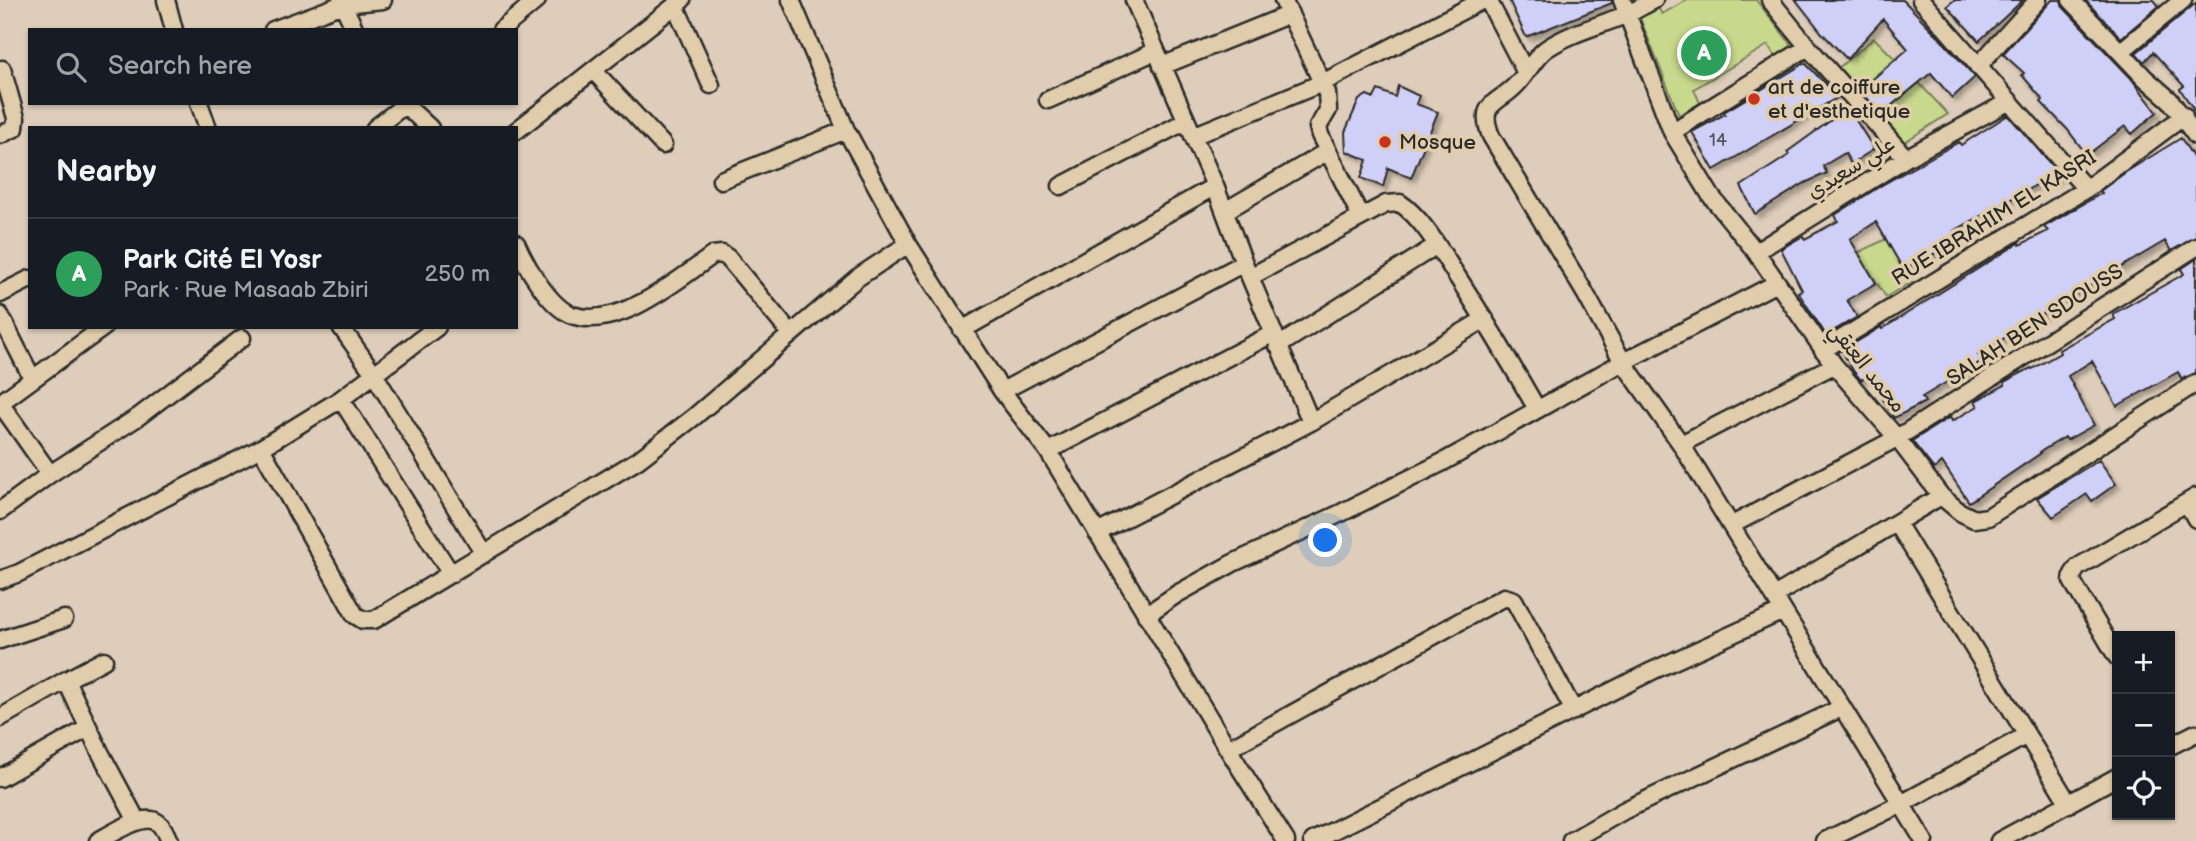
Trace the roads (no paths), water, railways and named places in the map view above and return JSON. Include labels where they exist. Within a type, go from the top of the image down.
[{"type":"street","points":[[166,0],[173,28]]},
{"type":"street","points":[[277,28],[342,2],[383,0]]},
{"type":"street","points":[[790,0],[846,130],[908,244],[1002,391],[1048,452],[1286,841]]},
{"type":"street","points":[[1134,0],[1215,186],[1311,422]]},
{"type":"street","points":[[1060,186],[1190,129],[1322,83],[1483,0]]},
{"type":"street","points":[[1488,0],[1525,71]]},
{"type":"street","points":[[1654,0],[1625,7],[1548,48],[1525,71],[1518,83],[1491,104],[1486,113],[1486,123],[1491,136],[1623,362],[1681,444],[1732,524],[1924,841]]},
{"type":"street","points":[[1770,0],[1906,158]]},
{"type":"street","points":[[1921,0],[2085,188]]},
{"type":"street","points":[[1978,66],[2038,0]]},
{"type":"street","points":[[2071,0],[2184,116],[2196,136]]},
{"type":"street","points":[[2120,52],[2183,0]]},
{"type":"street","points":[[342,2],[354,28]]},
{"type":"street","points":[[503,28],[530,3]]},
{"type":"street","points":[[518,129],[678,3],[711,85]]},
{"type":"street","points":[[1048,100],[1159,59],[1286,7],[1322,83],[1328,105],[1318,130],[1361,217]]},
{"type":"street","name":"محمد العتقي","points":[[1625,7],[1672,132],[1711,196],[1756,252],[1775,284],[1834,365],[1897,438],[1941,496],[1960,512],[1974,519],[1988,517],[2196,383]]},
{"type":"street","points":[[1672,132],[1808,47]]},
{"type":"street","points":[[0,135],[15,128],[16,124],[2,69]]},
{"type":"street","points":[[593,70],[663,145]]},
{"type":"street","name":"علي سعيدي","points":[[1756,252],[1906,158],[2008,102]]},
{"type":"street","points":[[200,105],[207,126]]},
{"type":"street","points":[[378,126],[404,105]]},
{"type":"street","points":[[406,105],[428,126]]},
{"type":"street","name":"RUE IBRAHIM EL KASRI","points":[[1823,350],[2085,188],[2184,116]]},
{"type":"street","points":[[721,180],[846,130]]},
{"type":"street","points":[[1225,211],[1328,151]]},
{"type":"street","points":[[962,330],[1215,186]]},
{"type":"street","points":[[1002,391],[1386,204],[1400,203],[1437,245],[1485,319],[1537,409]]},
{"type":"street","points":[[261,448],[355,615],[363,620],[374,620],[638,460],[694,417],[857,278],[908,244]]},
{"type":"street","points":[[1048,452],[1276,339],[1437,245]]},
{"type":"street","name":"SALAH BEN SDOUSS","points":[[1732,524],[1897,438],[2196,247]]},
{"type":"street","points":[[520,266],[557,306],[570,315],[590,319],[630,309],[654,297],[713,255],[722,254],[728,257],[790,333]]},
{"type":"street","points":[[0,294],[28,280]]},
{"type":"street","points":[[1146,615],[1177,594],[1233,563],[1444,461],[1623,362],[1775,284]]},
{"type":"street","points":[[0,315],[32,378]]},
{"type":"street","points":[[1097,533],[1311,422],[1485,319]]},
{"type":"street","points":[[50,474],[0,403],[101,329]]},
{"type":"street","points":[[342,329],[374,374],[484,554]]},
{"type":"street","points":[[0,580],[19,573],[261,448],[341,399],[434,329]]},
{"type":"street","points":[[0,511],[50,474],[138,417],[242,338]]},
{"type":"street","points":[[1681,444],[1834,365]]},
{"type":"street","points":[[341,399],[451,574]]},
{"type":"street","points":[[1774,596],[1941,496]]},
{"type":"street","points":[[2112,649],[2072,581],[2073,574],[2078,567],[2192,500],[2196,519]]},
{"type":"street","points":[[1898,523],[2069,804]]},
{"type":"street","points":[[1228,749],[1504,597],[1514,600],[1574,711]]},
{"type":"street","points":[[1313,841],[1652,671],[1783,611]]},
{"type":"street","points":[[0,640],[64,618]]},
{"type":"street","points":[[0,718],[104,660]]},
{"type":"street","points":[[66,680],[136,821]]},
{"type":"street","points":[[1571,841],[1625,810],[1841,708]]},
{"type":"street","points":[[0,778],[88,728]]},
{"type":"street","points":[[2175,744],[2196,733]]},
{"type":"street","points":[[1825,841],[1901,804],[2026,734]]},
{"type":"street","points":[[1999,841],[2112,780]]},
{"type":"street","points":[[98,841],[136,821],[150,820],[163,828],[169,841]]},
{"type":"place","name":"Park Cité El Yosr","points":[[1704,53]]},
{"type":"place","name":"art de coiffure et d'esthetique","points":[[1754,99]]},
{"type":"place","name":"Mosque","points":[[1385,142]]}]
